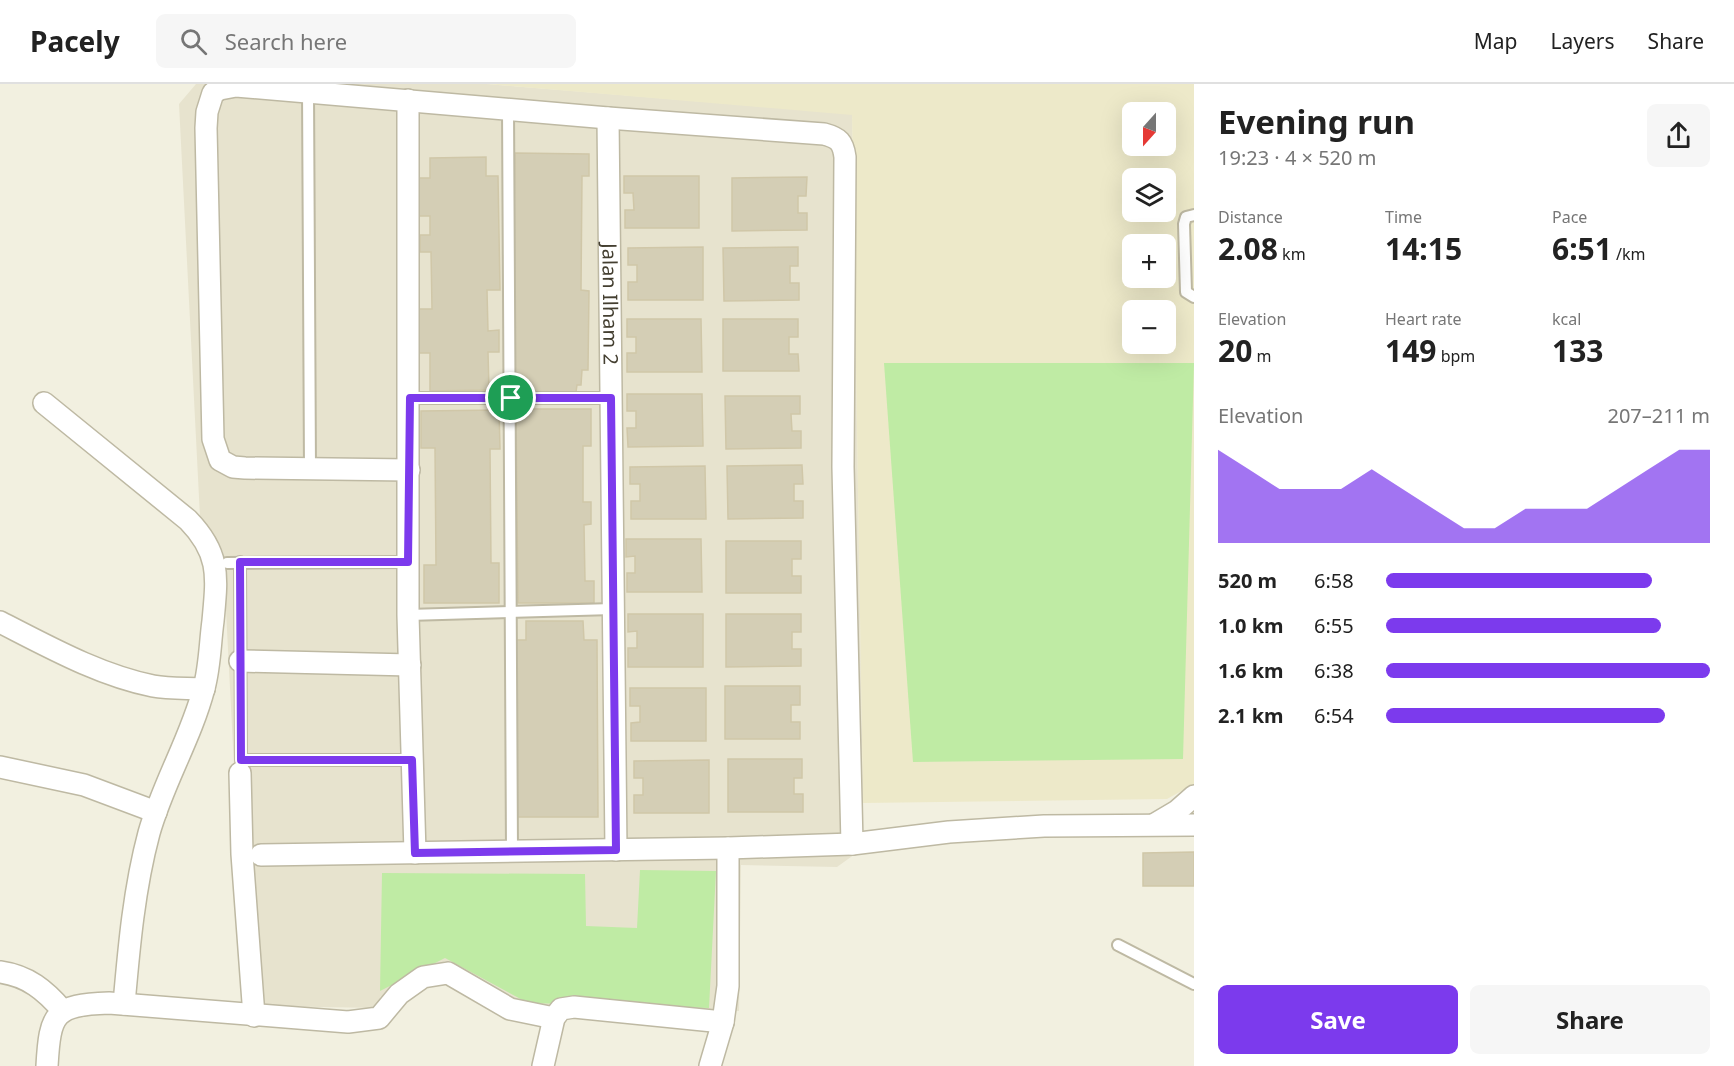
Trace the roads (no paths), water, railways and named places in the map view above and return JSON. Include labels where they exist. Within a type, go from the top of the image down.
[{"type":"street","points":[[409,470],[233,467],[220,460],[213,439],[206,128],[209,102],[213,93],[236,86],[308,90],[608,118],[825,134],[838,139],[844,145],[845,157],[843,467],[852,844]]},
{"type":"street","points":[[408,100],[410,398],[408,615],[415,853]]},
{"type":"street","name":"Jalan Ilham 2","points":[[608,118],[616,850]]},
{"type":"street","points":[[44,403],[188,520],[201,533],[213,556],[216,570],[204,689],[156,812],[147,842],[134,911],[124,1004]]},
{"type":"street","points":[[0,622],[68,656],[122,678],[155,686],[204,689]]},
{"type":"street","points":[[240,661],[410,665]]},
{"type":"street","points":[[0,767],[84,785],[156,812]]},
{"type":"street","points":[[240,773],[242,854],[254,1016]]},
{"type":"street","points":[[1154,825],[1177,811],[1194,796]]},
{"type":"street","points":[[261,855],[728,848],[852,844],[949,832],[1044,826],[1194,825]]},
{"type":"street","points":[[710,1066],[723,1022],[728,987],[728,848]]},
{"type":"street","points":[[0,972],[23,977],[38,986],[49,994],[63,1011]]},
{"type":"street","points":[[47,1066],[50,1031],[54,1019],[63,1011],[90,1004],[124,1004],[348,1022],[380,1018],[399,993],[423,977],[448,974],[510,1009],[554,1018]]},
{"type":"street","points":[[543,1066],[554,1018],[561,1009],[574,1007],[723,1022]]},
{"type":"lane","points":[[308,90],[310,469]]},
{"type":"lane","points":[[508,108],[512,851]]},
{"type":"lane","points":[[1194,215],[1186,217],[1184,224],[1186,291],[1194,297]]},
{"type":"lane","points":[[410,398],[611,398]]},
{"type":"lane","points":[[227,562],[408,562]]},
{"type":"lane","points":[[240,562],[241,760],[412,760]]},
{"type":"lane","points":[[408,615],[613,609]]},
{"type":"lane","points":[[1118,945],[1194,984]]}]
